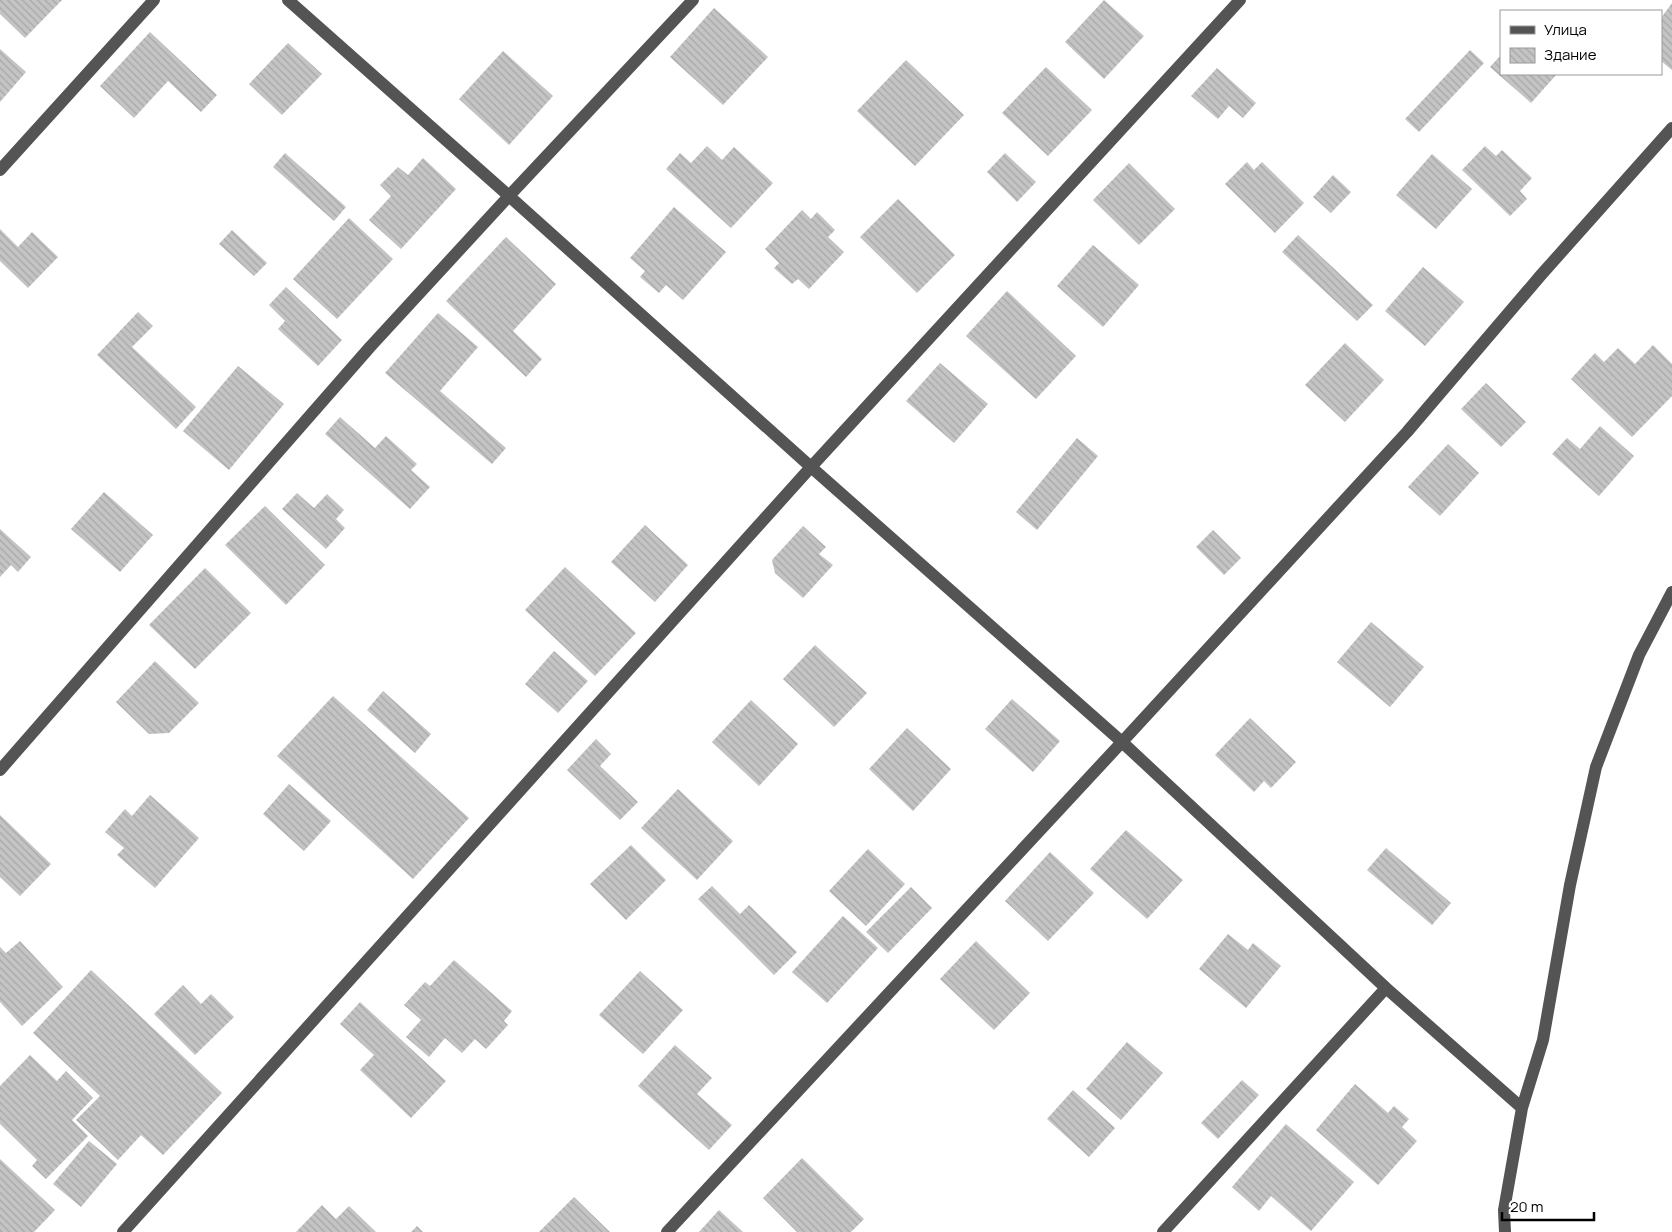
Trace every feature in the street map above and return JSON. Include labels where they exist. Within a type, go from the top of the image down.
[{"type":"street","points":[[0,170],[154,0]]},
{"type":"street","points":[[288,0],[1122,742],[1386,988],[1522,1108]]},
{"type":"street","points":[[0,770],[370,347],[692,0]]},
{"type":"street","points":[[122,1232],[811,467],[1240,0]]},
{"type":"street","points":[[667,1232],[1407,432],[1541,275],[1672,128]]},
{"type":"street","points":[[1505,1232],[1504,1210],[1522,1108],[1543,1040],[1570,885],[1596,767],[1638,656],[1672,592]]},
{"type":"street","points":[[1163,1232],[1386,988]]},
{"type":"building","points":[[0,0],[62,0],[25,38],[0,14]]},
{"type":"building","points":[[1104,0],[1144,36],[1104,79],[1065,42]]},
{"type":"building","points":[[1672,3],[1672,70],[1662,62],[1662,17]]},
{"type":"building","points":[[714,8],[768,57],[723,105],[670,57]]},
{"type":"building","points":[[150,32],[217,95],[201,112],[168,81],[134,118],[100,86]]},
{"type":"building","points":[[288,43],[322,74],[282,115],[249,84]]},
{"type":"building","points":[[0,49],[26,72],[0,102]]},
{"type":"building","points":[[1470,50],[1484,63],[1419,132],[1405,119]]},
{"type":"building","points":[[503,51],[553,96],[509,145],[459,99]]},
{"type":"building","points":[[1500,56],[1500,75],[1556,75],[1531,103],[1490,67]]},
{"type":"building","points":[[906,60],[964,115],[915,166],[857,111]]},
{"type":"building","points":[[1046,67],[1092,110],[1048,156],[1002,113]]},
{"type":"building","points":[[1217,68],[1256,103],[1243,118],[1229,106],[1218,119],[1191,96]]},
{"type":"building","points":[[707,146],[722,160],[734,147],[773,183],[731,228],[666,169],[680,153],[691,163]]},
{"type":"building","points":[[1485,146],[1496,156],[1502,150],[1532,178],[1520,191],[1527,199],[1510,216],[1462,170]]},
{"type":"building","points":[[285,153],[346,207],[334,221],[273,167]]},
{"type":"building","points":[[1005,153],[1036,182],[1017,202],[987,172]]},
{"type":"building","points":[[1432,154],[1472,189],[1436,229],[1396,195]]},
{"type":"building","points":[[423,158],[456,189],[401,249],[369,220],[391,196],[380,185],[398,167],[408,175]]},
{"type":"building","points":[[1247,162],[1254,170],[1262,162],[1304,203],[1275,233],[1225,184]]},
{"type":"building","points":[[1129,163],[1175,209],[1139,245],[1093,200]]},
{"type":"building","points":[[1333,175],[1351,192],[1331,213],[1313,197]]},
{"type":"building","points":[[898,199],[955,255],[917,293],[860,237]]},
{"type":"building","points":[[674,207],[726,252],[683,300],[666,285],[659,293],[640,277],[645,271],[630,258]]},
{"type":"building","points":[[802,210],[811,219],[817,212],[835,230],[828,237],[844,252],[809,289],[798,279],[792,284],[774,268],[779,263],[765,249]]},
{"type":"building","points":[[349,218],[393,259],[337,319],[293,279]]},
{"type":"building","points":[[0,229],[18,247],[32,232],[58,257],[28,288],[0,261]]},
{"type":"building","points":[[232,230],[267,263],[254,276],[219,244]]},
{"type":"building","points":[[1298,235],[1373,305],[1357,321],[1282,252]]},
{"type":"building","points":[[506,237],[556,284],[513,331],[542,359],[526,377],[446,301]]},
{"type":"building","points":[[1093,245],[1139,285],[1103,327],[1057,286]]},
{"type":"building","points":[[1423,267],[1464,302],[1425,346],[1385,311]]},
{"type":"building","points":[[286,287],[342,340],[318,366],[278,329],[285,321],[269,305]]},
{"type":"building","points":[[1007,291],[1076,356],[1036,399],[966,336]]},
{"type":"building","points":[[138,312],[153,326],[132,347],[196,407],[176,429],[97,355]]},
{"type":"building","points":[[438,313],[478,347],[440,391],[506,448],[492,464],[385,373]]},
{"type":"building","points":[[1345,343],[1384,380],[1345,422],[1305,385]]},
{"type":"building","points":[[1653,345],[1672,364],[1672,396],[1632,437],[1571,379],[1595,353],[1604,362],[1618,348],[1635,364]]},
{"type":"building","points":[[940,363],[988,404],[954,443],[906,401]]},
{"type":"building","points":[[238,366],[284,404],[229,470],[183,431]]},
{"type":"building","points":[[1486,383],[1526,422],[1501,447],[1461,409]]},
{"type":"building","points":[[340,417],[375,448],[386,436],[417,464],[411,470],[430,487],[410,509],[325,434]]},
{"type":"building","points":[[1600,426],[1634,456],[1599,496],[1552,454],[1567,438],[1580,449]]},
{"type":"building","points":[[1077,438],[1098,456],[1037,530],[1016,512]]},
{"type":"building","points":[[1448,444],[1479,473],[1440,516],[1408,487]]},
{"type":"building","points":[[104,492],[153,535],[120,572],[71,529]]},
{"type":"building","points":[[297,493],[314,508],[327,494],[344,510],[336,519],[345,528],[326,549],[282,509]]},
{"type":"building","points":[[265,506],[325,565],[286,605],[225,545]]},
{"type":"building","points":[[645,525],[688,565],[655,602],[611,562]]},
{"type":"building","points":[[803,526],[826,547],[819,554],[833,565],[803,598],[775,573],[772,560]]},
{"type":"building","points":[[0,529],[31,557],[18,572],[11,565],[0,577]]},
{"type":"building","points":[[1213,530],[1241,558],[1224,575],[1196,547]]},
{"type":"building","points":[[565,567],[636,633],[595,676],[525,610]]},
{"type":"building","points":[[205,568],[251,613],[195,669],[149,625]]},
{"type":"building","points":[[1371,622],[1424,667],[1390,707],[1337,662]]},
{"type":"building","points":[[815,645],[867,693],[834,727],[783,679]]},
{"type":"building","points":[[554,651],[588,681],[558,713],[525,684]]},
{"type":"building","points":[[155,661],[199,703],[169,733],[149,734],[116,702]]},
{"type":"building","points":[[383,691],[431,734],[415,753],[367,710]]},
{"type":"building","points":[[333,696],[469,818],[413,879],[277,756]]},
{"type":"building","points":[[1012,699],[1060,741],[1033,772],[985,729]]},
{"type":"building","points":[[751,700],[798,744],[759,786],[712,742]]},
{"type":"building","points":[[1250,718],[1296,762],[1271,788],[1264,781],[1254,792],[1215,755]]},
{"type":"building","points":[[907,728],[951,769],[913,811],[869,769]]},
{"type":"building","points":[[596,739],[611,754],[600,766],[638,802],[620,820],[567,770]]},
{"type":"building","points":[[289,784],[331,821],[304,851],[263,814]]},
{"type":"building","points":[[678,789],[733,841],[697,880],[641,828]]},
{"type":"building","points":[[150,795],[199,838],[155,888],[117,855],[124,848],[105,832],[125,809],[132,816]]},
{"type":"building","points":[[0,815],[51,864],[20,896],[0,877]]},
{"type":"building","points":[[1126,830],[1183,880],[1147,919],[1090,869]]},
{"type":"building","points":[[631,845],[666,880],[626,920],[590,884]]},
{"type":"building","points":[[1386,848],[1451,903],[1432,925],[1367,870]]},
{"type":"building","points":[[868,849],[905,884],[866,926],[829,891]]},
{"type":"building","points":[[1050,852],[1094,893],[1048,941],[1005,901]]},
{"type":"building","points":[[712,886],[740,914],[749,905],[797,952],[774,975],[698,899]]},
{"type":"building","points":[[911,887],[932,908],[888,953],[866,932]]},
{"type":"building","points":[[843,916],[878,948],[827,1003],[792,972]]},
{"type":"building","points":[[1228,934],[1248,950],[1253,943],[1281,966],[1246,1008],[1199,969]]},
{"type":"building","points":[[20,941],[63,987],[22,1026],[0,1002],[0,947],[6,953]]},
{"type":"building","points":[[976,941],[1030,993],[994,1030],[940,979]]},
{"type":"building","points":[[454,960],[512,1011],[504,1021],[508,1025],[486,1049],[475,1039],[462,1053],[445,1038],[429,1057],[406,1037],[421,1020],[404,1005],[425,982],[430,986]]},
{"type":"building","points":[[91,970],[222,1093],[163,1155],[141,1135],[118,1160],[76,1120],[100,1096],[33,1033]]},
{"type":"building","points":[[640,971],[683,1010],[643,1054],[599,1015]]},
{"type":"building","points":[[183,985],[201,1004],[211,994],[234,1017],[195,1055],[154,1014]]},
{"type":"building","points":[[360,1002],[446,1081],[411,1118],[360,1070],[374,1055],[340,1024]]},
{"type":"building","points":[[1127,1042],[1163,1073],[1121,1120],[1086,1089]]},
{"type":"building","points":[[675,1045],[712,1078],[697,1094],[732,1125],[709,1150],[638,1086]]},
{"type":"building","points":[[30,1055],[57,1081],[66,1071],[93,1098],[72,1120],[88,1136],[46,1179],[32,1166],[37,1160],[0,1124],[0,1086]]},
{"type":"building","points":[[1242,1080],[1259,1095],[1218,1139],[1201,1123]]},
{"type":"building","points":[[1355,1084],[1388,1113],[1394,1106],[1409,1119],[1402,1127],[1417,1141],[1378,1185],[1316,1130]]},
{"type":"building","points":[[1073,1090],[1115,1128],[1089,1157],[1047,1119]]},
{"type":"building","points":[[1286,1124],[1354,1182],[1311,1231],[1271,1196],[1259,1211],[1232,1187]]},
{"type":"building","points":[[89,1141],[117,1164],[81,1207],[53,1184]]},
{"type":"building","points":[[802,1158],[864,1219],[851,1232],[797,1232],[763,1198]]},
{"type":"building","points":[[0,1159],[55,1210],[34,1232],[0,1232]]},
{"type":"building","points":[[574,1197],[610,1232],[539,1232]]},
{"type":"building","points":[[322,1205],[336,1219],[349,1206],[376,1232],[296,1232]]},
{"type":"building","points":[[719,1210],[743,1232],[699,1232]]},
{"type":"building","points":[[417,1226],[423,1232],[411,1232]]}]
